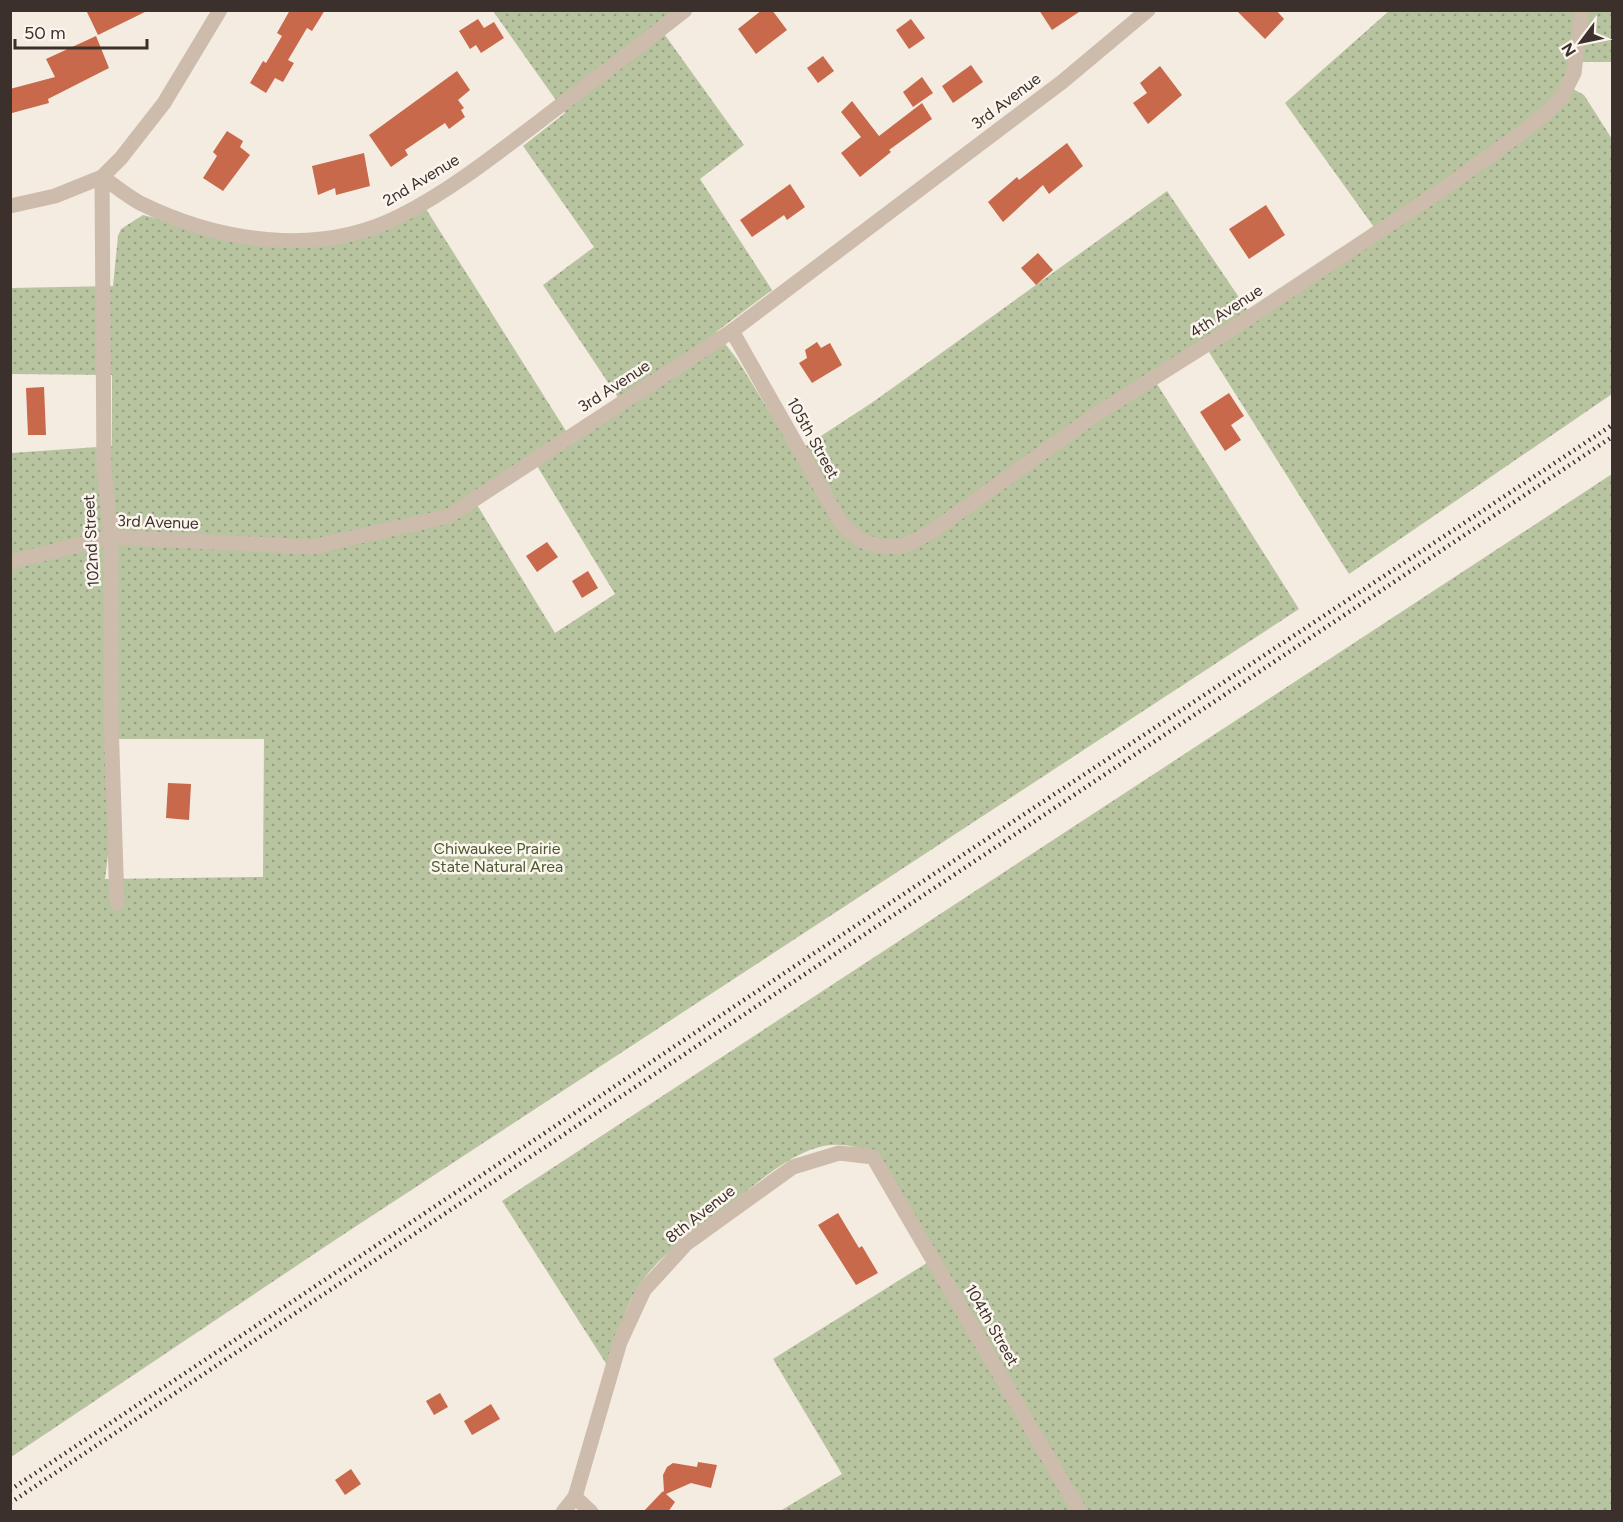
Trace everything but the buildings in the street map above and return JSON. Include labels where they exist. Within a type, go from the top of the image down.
[{"type":"street","points":[[10,206],[55,196],[102,177],[121,158],[164,103],[220,10]]},
{"type":"street","name":"2nd Avenue","points":[[102,177],[138,202],[221,232],[261,240],[290,241],[347,235],[400,216],[434,197],[498,153],[685,10]]},
{"type":"street","name":"3rd Avenue","points":[[10,562],[111,537],[312,547],[449,516],[732,331],[1062,82],[1148,10]]},
{"type":"street","name":"4th Avenue","points":[[878,546],[903,546],[937,528],[1098,413],[1230,330],[1446,187],[1545,114],[1562,97],[1574,73],[1582,10]]},
{"type":"street","name":"102nd Street","points":[[102,177],[104,468],[111,537],[111,720],[117,903]]},
{"type":"street","name":"105th Street","points":[[732,331],[841,524],[865,542],[878,546]]},
{"type":"street","name":"8th Avenue","points":[[563,1512],[575,1497],[620,1342],[644,1290],[686,1244],[793,1167],[839,1153],[873,1157]]},
{"type":"street","name":"104th Street","points":[[873,1157],[1080,1512]]},
{"type":"street","points":[[575,1497],[591,1512]]},
{"type":"green space","name":"Chiwaukee Prairie State Natural Area","points":[[493,11],[674,11],[657,24],[744,145],[700,179],[772,290],[716,332],[737,359],[795,453],[873,402],[1167,191],[1255,321],[1381,237],[1285,103],[1389,11],[1612,11],[1612,62],[1571,62],[1562,83],[1584,95],[1612,139],[1612,394],[1349,574],[1202,341],[1150,373],[1299,609],[338,1238],[11,1457],[11,453],[112,446],[112,375],[11,374],[11,288],[113,286],[118,236],[121,229],[143,215],[271,247],[426,209],[566,431],[625,408],[543,285],[594,247],[523,146],[565,113]],"holes":[[[531,456],[615,594],[555,633],[471,495]],[[105,739],[264,739],[263,877],[105,879],[109,847]]]},
{"type":"green space","points":[[1612,474],[1612,1511],[780,1511],[842,1474],[773,1359],[938,1256],[871,1154],[848,1146],[818,1147],[790,1160],[669,1252],[646,1276],[632,1298],[607,1365],[502,1201]]},
{"type":"railway","points":[[10,1490],[1612,425]]},
{"type":"railway","points":[[10,1503],[1612,437]]}]
